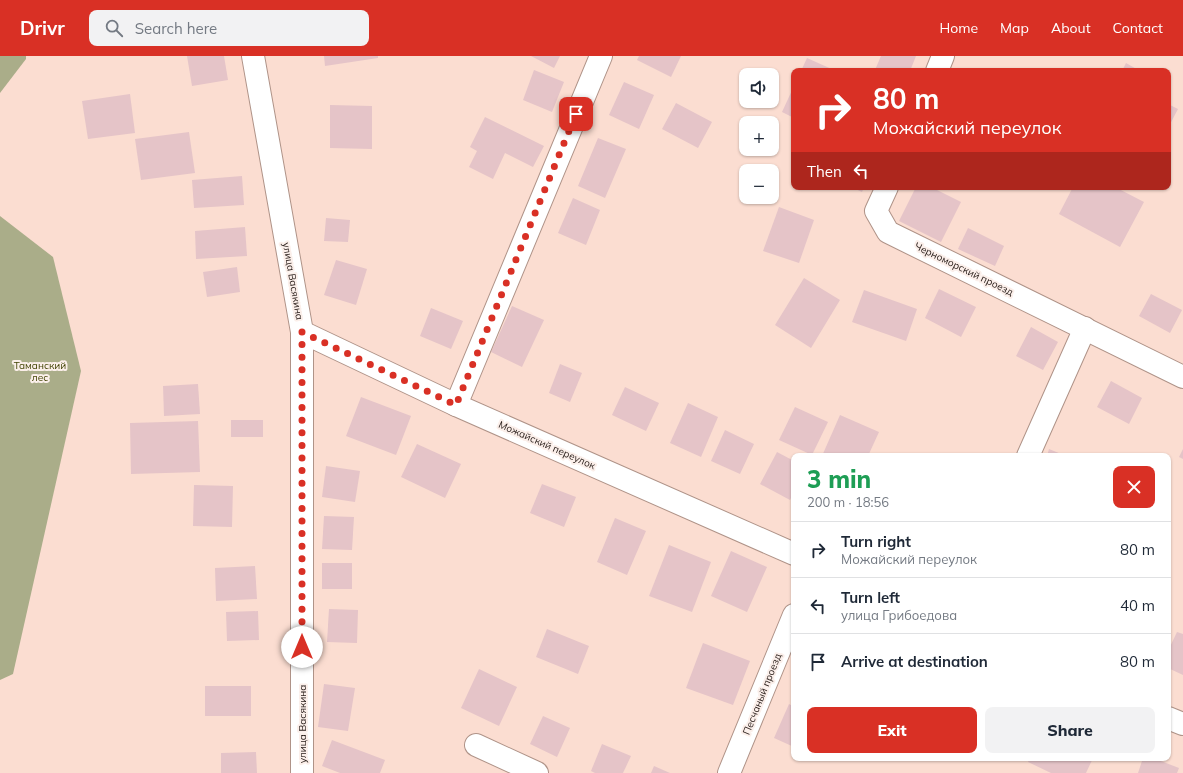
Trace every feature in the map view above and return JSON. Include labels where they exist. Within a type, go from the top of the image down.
[{"type":"street","name":"улица Васякина","points":[[253,56],[302,332],[302,773]]},
{"type":"street","points":[[456,405],[600,56]]},
{"type":"street","points":[[938,68],[943,56]]},
{"type":"street","name":"Черноморский проезд","points":[[886,190],[876,211],[888,232],[1183,377]]},
{"type":"street","points":[[1029,453],[1085,328]]},
{"type":"street","name":"Можайский переулок","points":[[302,332],[456,405],[791,553]]},
{"type":"street","name":"Песчаный проезд","points":[[729,773],[791,622]]},
{"type":"street","points":[[1171,719],[1183,724]]},
{"type":"street","points":[[476,744],[537,773]]},
{"type":"green space","points":[[0,56],[26,56],[26,59],[0,93]]},
{"type":"green space","name":"Таманский лес","points":[[0,216],[53,257],[81,371],[13,674],[0,680]]},
{"type":"building","points":[[187,56],[224,56],[228,80],[192,86]]},
{"type":"building","points":[[324,56],[378,56],[378,58],[325,66]]},
{"type":"building","points":[[531,56],[560,56],[554,68]]},
{"type":"building","points":[[639,56],[681,56],[671,77],[637,60]]},
{"type":"building","points":[[881,56],[916,56],[911,68],[876,68]]},
{"type":"building","points":[[807,58],[829,68],[802,68]]},
{"type":"building","points":[[1126,63],[1135,68],[1124,68]]},
{"type":"building","points":[[534,70],[564,82],[552,112],[523,100]]},
{"type":"building","points":[[624,82],[654,95],[639,129],[609,115]]},
{"type":"building","points":[[791,92],[791,116],[782,112]]},
{"type":"building","points":[[130,94],[135,133],[88,139],[82,101]]},
{"type":"building","points":[[676,103],[712,122],[698,148],[662,129]]},
{"type":"building","points":[[330,105],[372,106],[372,149],[330,148]]},
{"type":"building","points":[[1171,106],[1178,109],[1171,122]]},
{"type":"building","points":[[485,117],[544,146],[533,167],[505,153],[493,179],[469,167],[477,151],[470,147]]},
{"type":"building","points":[[189,132],[195,173],[141,180],[135,139]]},
{"type":"building","points":[[598,138],[626,149],[605,198],[578,186]]},
{"type":"building","points":[[242,176],[244,205],[194,208],[192,180]]},
{"type":"building","points":[[914,190],[937,190],[961,202],[941,242],[899,221]]},
{"type":"building","points":[[1071,190],[1121,190],[1144,202],[1120,247],[1059,214]]},
{"type":"building","points":[[573,198],[600,210],[586,245],[558,233]]},
{"type":"building","points":[[779,207],[814,220],[799,263],[763,251]]},
{"type":"building","points":[[326,218],[350,220],[348,242],[324,241]]},
{"type":"building","points":[[245,227],[247,256],[196,259],[195,231]]},
{"type":"building","points":[[968,228],[1004,246],[995,266],[958,249]]},
{"type":"building","points":[[336,260],[367,269],[356,305],[324,295]]},
{"type":"building","points":[[237,267],[240,292],[207,297],[203,272]]},
{"type":"building","points":[[804,278],[840,300],[811,348],[775,325]]},
{"type":"building","points":[[939,289],[976,307],[961,337],[925,318]]},
{"type":"building","points":[[864,290],[917,309],[906,341],[852,322]]},
{"type":"building","points":[[1151,294],[1182,310],[1170,333],[1139,316]]},
{"type":"building","points":[[512,306],[544,320],[522,367],[491,352]]},
{"type":"building","points":[[431,308],[463,321],[451,349],[420,336]]},
{"type":"building","points":[[1031,327],[1058,342],[1043,370],[1016,356]]},
{"type":"building","points":[[560,364],[582,373],[570,402],[549,393]]},
{"type":"building","points":[[1111,381],[1142,398],[1129,424],[1097,407]]},
{"type":"building","points":[[198,384],[200,414],[164,416],[163,386]]},
{"type":"building","points":[[625,387],[659,403],[646,431],[612,415]]},
{"type":"building","points":[[361,397],[411,416],[396,455],[346,436]]},
{"type":"building","points":[[688,403],[718,417],[701,457],[670,443]]},
{"type":"building","points":[[795,407],[828,422],[813,453],[808,453],[779,440]]},
{"type":"building","points":[[840,415],[879,432],[869,453],[823,453]]},
{"type":"building","points":[[231,420],[263,420],[263,437],[231,437]]},
{"type":"building","points":[[198,421],[200,472],[131,474],[130,423]]},
{"type":"building","points":[[725,430],[754,444],[740,474],[711,461]]},
{"type":"building","points":[[417,444],[461,464],[445,498],[401,477]]},
{"type":"building","points":[[1049,449],[1059,453],[1048,453]]},
{"type":"building","points":[[1183,449],[1183,459],[1179,457]]},
{"type":"building","points":[[777,452],[791,459],[790,500],[760,484]]},
{"type":"building","points":[[326,466],[360,471],[355,502],[322,497]]},
{"type":"building","points":[[542,484],[576,497],[564,527],[530,513]]},
{"type":"building","points":[[194,485],[233,486],[232,527],[193,526]]},
{"type":"building","points":[[324,516],[354,517],[352,550],[322,549]]},
{"type":"building","points":[[615,518],[646,531],[627,575],[597,562]]},
{"type":"building","points":[[669,545],[711,562],[692,612],[649,596]]},
{"type":"building","points":[[731,551],[767,567],[747,612],[711,596]]},
{"type":"building","points":[[322,563],[352,563],[352,589],[322,589]]},
{"type":"building","points":[[255,566],[257,599],[216,601],[215,568]]},
{"type":"building","points":[[329,609],[358,610],[357,643],[327,642]]},
{"type":"building","points":[[258,611],[259,640],[227,641],[226,612]]},
{"type":"building","points":[[547,629],[589,646],[578,674],[536,657]]},
{"type":"building","points":[[1177,632],[1183,634],[1183,675],[1171,669],[1171,645]]},
{"type":"building","points":[[703,643],[750,661],[733,705],[686,688]]},
{"type":"building","points":[[479,669],[517,687],[499,726],[461,708]]},
{"type":"building","points":[[324,684],[355,688],[348,731],[318,727]]},
{"type":"building","points":[[205,686],[251,686],[251,716],[205,716]]},
{"type":"building","points":[[789,704],[791,705],[791,746],[774,738]]},
{"type":"building","points":[[543,716],[570,728],[557,757],[530,744]]},
{"type":"building","points":[[332,740],[385,760],[380,773],[340,773],[322,766]]},
{"type":"building","points":[[602,744],[631,756],[623,773],[595,773],[591,771]]},
{"type":"building","points":[[256,752],[257,773],[221,773],[221,753]]},
{"type":"building","points":[[1092,761],[1086,773],[1051,773],[1028,762]]},
{"type":"building","points":[[1142,761],[1161,761],[1179,768],[1177,773],[1138,773]]},
{"type":"building","points":[[654,766],[670,773],[651,773]]},
{"type":"route","points":[[302,647],[302,332],[456,405],[576,114]]}]
